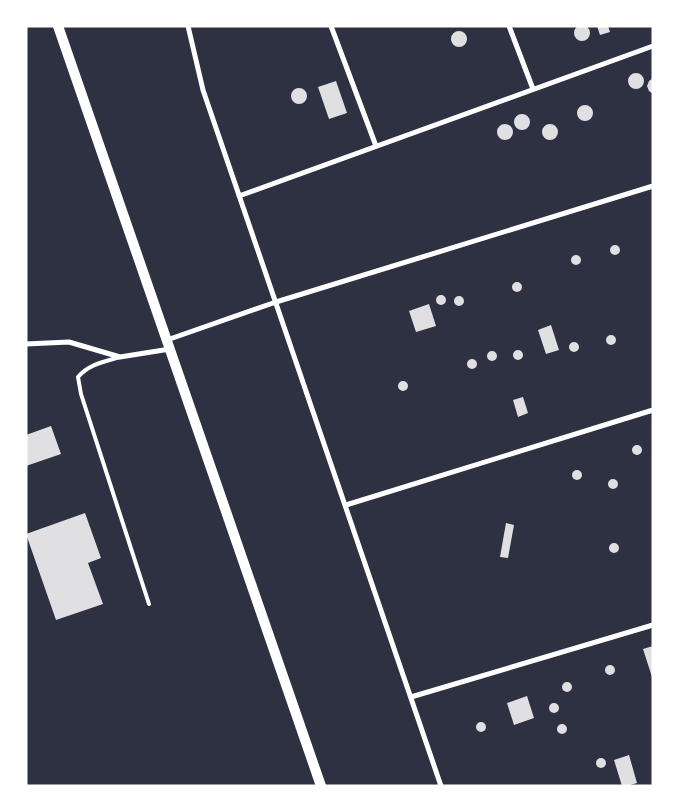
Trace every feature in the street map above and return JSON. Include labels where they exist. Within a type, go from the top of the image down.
[{"type":"main road","points":[[58,26],[321,786]]},
{"type":"street","points":[[188,26],[203,90],[441,786]]},
{"type":"street","points":[[331,26],[376,146]]},
{"type":"street","points":[[510,26],[533,89]]},
{"type":"street","points":[[239,196],[653,46]]},
{"type":"street","points":[[26,344],[69,342],[120,357],[168,345],[276,302],[653,186]]},
{"type":"street","points":[[346,506],[653,410]]},
{"type":"street","points":[[411,697],[653,625]]},
{"type":"lane","points":[[120,357],[90,367],[84,370],[78,377],[81,394],[149,604]]},
{"type":"building","points":[[582,25],[588,27],[590,33],[588,39],[582,41],[576,39],[574,33],[576,27]]},
{"type":"building","points":[[597,26],[608,26],[610,32],[600,35]]},
{"type":"building","points":[[456,31],[462,31],[467,36],[465,45],[456,47],[451,42],[451,36]]},
{"type":"building","points":[[633,73],[639,73],[644,78],[642,87],[633,89],[628,84],[628,78]]},
{"type":"building","points":[[653,78],[653,94],[647,86]]},
{"type":"building","points":[[336,81],[347,113],[329,119],[318,87]]},
{"type":"building","points":[[296,88],[302,88],[307,93],[305,102],[296,104],[291,99],[291,93]]},
{"type":"building","points":[[582,105],[588,105],[593,110],[591,119],[582,121],[577,116],[577,110]]},
{"type":"building","points":[[519,114],[525,114],[530,119],[528,128],[519,130],[514,125],[514,119]]},
{"type":"building","points":[[502,124],[508,124],[513,129],[511,138],[502,140],[497,135],[497,129]]},
{"type":"building","points":[[547,124],[553,124],[558,129],[556,138],[547,140],[542,135],[542,129]]},
{"type":"building","points":[[613,245],[617,245],[620,250],[619,254],[613,255],[610,252],[610,248]]},
{"type":"building","points":[[574,255],[578,255],[581,260],[580,264],[574,265],[571,262],[571,258]]},
{"type":"building","points":[[515,282],[519,282],[522,287],[521,291],[515,292],[512,289],[512,285]]},
{"type":"building","points":[[439,295],[443,295],[446,300],[445,304],[439,305],[436,302],[436,298]]},
{"type":"building","points":[[457,296],[461,296],[464,301],[463,305],[457,306],[454,303],[454,299]]},
{"type":"building","points":[[429,304],[436,326],[416,332],[409,311]]},
{"type":"building","points":[[551,325],[559,350],[546,354],[538,330]]},
{"type":"building","points":[[609,335],[613,335],[616,340],[615,344],[609,345],[606,342],[606,338]]},
{"type":"building","points":[[572,342],[576,342],[579,347],[578,351],[572,352],[569,349],[569,345]]},
{"type":"building","points":[[516,350],[520,350],[523,355],[522,359],[516,360],[513,357],[513,353]]},
{"type":"building","points":[[490,351],[494,351],[497,356],[496,360],[490,361],[487,358],[487,354]]},
{"type":"building","points":[[470,359],[474,359],[477,364],[476,368],[470,369],[467,366],[467,362]]},
{"type":"building","points":[[401,381],[405,381],[408,386],[407,390],[401,391],[398,388],[398,384]]},
{"type":"building","points":[[523,397],[528,413],[518,417],[513,400]]},
{"type":"building","points":[[51,426],[61,454],[26,466],[26,435]]},
{"type":"building","points":[[635,445],[639,445],[642,450],[641,454],[635,455],[632,452],[632,448]]},
{"type":"building","points":[[575,470],[579,470],[582,475],[581,479],[575,480],[572,477],[572,473]]},
{"type":"building","points":[[611,479],[615,479],[618,484],[617,488],[611,489],[608,486],[608,482]]},
{"type":"building","points":[[85,513],[101,558],[88,563],[103,604],[56,620],[26,534]]},
{"type":"building","points":[[506,523],[514,525],[508,558],[500,557]]},
{"type":"building","points":[[612,543],[616,543],[619,548],[618,552],[612,553],[609,550],[609,546]]},
{"type":"building","points":[[653,646],[653,677],[652,677],[643,649]]},
{"type":"building","points":[[608,665],[612,665],[615,670],[614,674],[608,675],[605,672],[605,668]]},
{"type":"building","points":[[565,682],[569,682],[572,687],[571,691],[565,692],[562,689],[562,685]]},
{"type":"building","points":[[527,696],[534,718],[514,725],[507,703]]},
{"type":"building","points":[[552,703],[556,703],[559,708],[558,712],[552,713],[549,710],[549,706]]},
{"type":"building","points":[[479,722],[483,722],[486,727],[485,731],[479,732],[476,729],[476,725]]},
{"type":"building","points":[[560,724],[564,724],[567,729],[566,733],[560,734],[557,731],[557,727]]},
{"type":"building","points":[[629,755],[637,783],[622,786],[614,760]]},
{"type":"building","points":[[599,758],[603,758],[606,763],[605,767],[599,768],[596,765],[596,761]]}]
